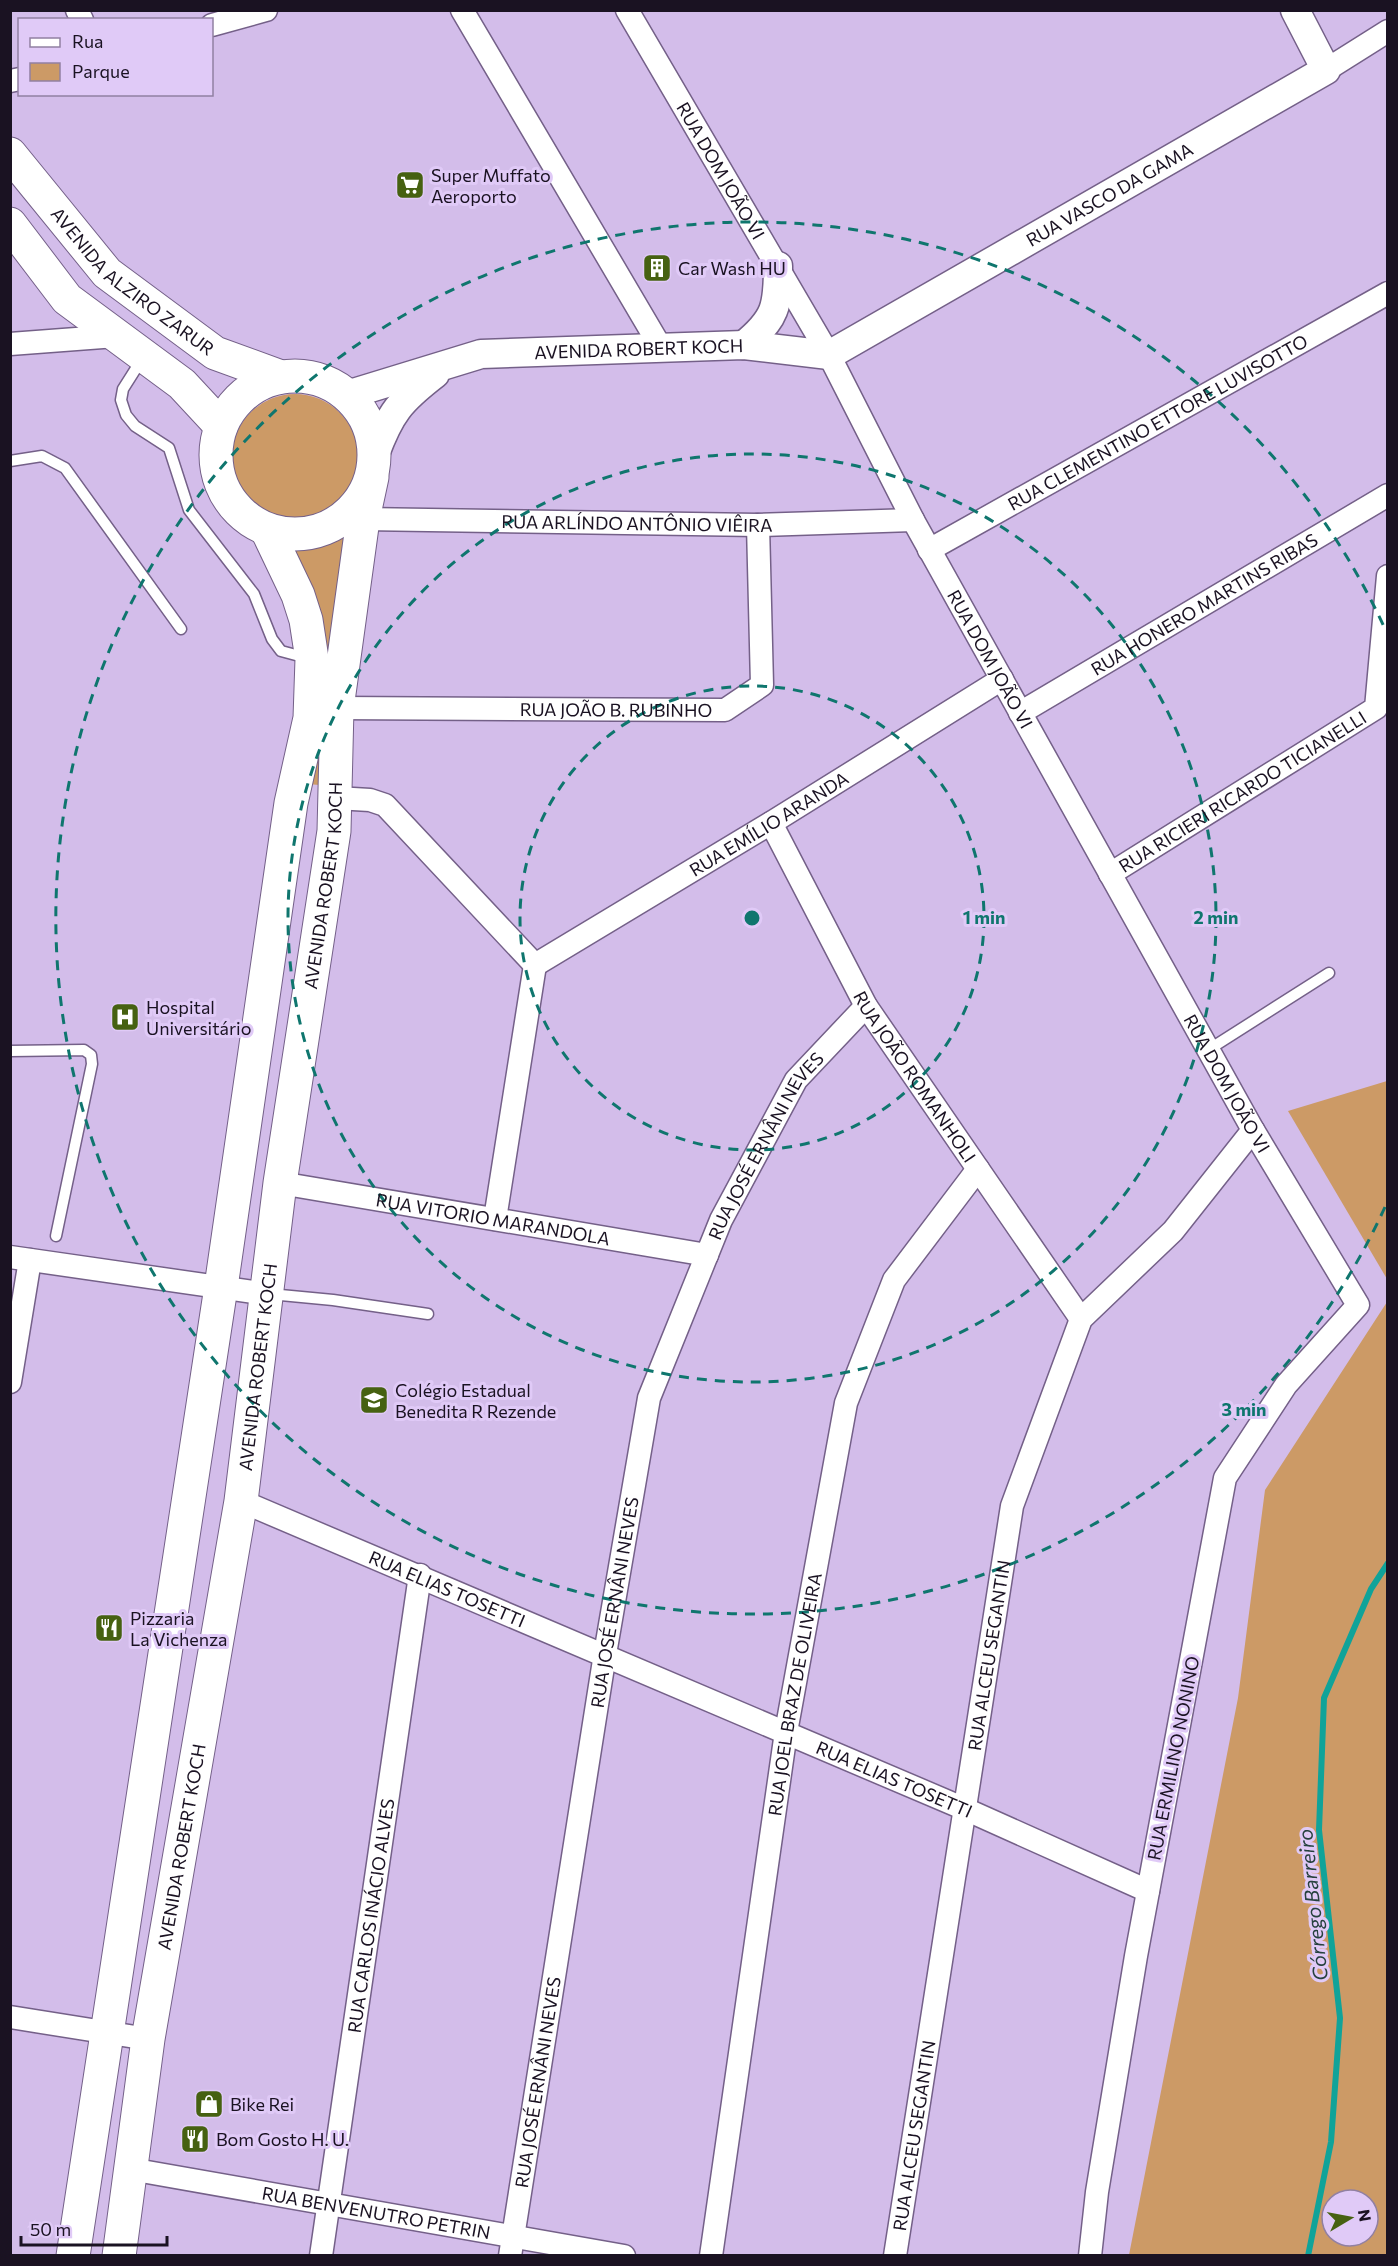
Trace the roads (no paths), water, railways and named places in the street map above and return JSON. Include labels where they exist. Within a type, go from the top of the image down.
[{"type":"main road","name":"AVENIDA ALZIRO ZARUR","points":[[10,154],[107,273],[215,353],[281,377]]},
{"type":"main road","points":[[10,224],[67,299],[182,384],[221,426]]},
{"type":"main road","points":[[304,376],[327,382],[347,394],[367,422],[373,465],[361,501],[342,519],[327,528],[293,535],[267,530],[245,517],[229,498],[218,475],[216,450],[221,426],[235,403],[256,386],[281,377],[304,376]]},
{"type":"main road","name":"AVENIDA ROBERT KOCH","points":[[119,2256],[148,2039],[241,1501],[280,1183],[334,831],[337,708],[363,519],[373,465]]},
{"type":"main road","points":[[73,2256],[105,2031],[221,1287],[291,814],[310,718],[312,659],[306,620],[298,595],[267,530]]},
{"type":"main road","points":[[291,814],[336,798]]},
{"type":"main road","points":[[291,814],[334,831]]},
{"type":"street","points":[[213,25],[266,10]]},
{"type":"street","points":[[462,10],[660,346]]},
{"type":"street","name":"RUA DOM JOÃO VI","points":[[627,10],[829,355],[929,550],[1253,1130],[1358,1305]]},
{"type":"street","points":[[1295,10],[1326,70]]},
{"type":"street","name":"RUA VASCO DA GAMA","points":[[829,355],[1326,70],[1388,31]]},
{"type":"street","points":[[744,345],[761,331],[772,316],[778,299],[778,266]]},
{"type":"street","name":"RUA CLEMENTINO ETTORE LUVISOTTO","points":[[929,550],[1388,292]]},
{"type":"street","points":[[10,344],[116,336]]},
{"type":"street","name":"AVENIDA ROBERT KOCH","points":[[347,394],[409,378],[450,362],[481,354],[660,346],[744,345],[829,355]]},
{"type":"street","name":"AVENIDA ROBERT KOCH","points":[[373,465],[387,420],[411,393],[450,362]]},
{"type":"street","name":"RUA HONERO MARTINS RIBAS","points":[[1020,712],[1388,495]]},
{"type":"street","name":"RUA ARLÍNDO ANTÔNIO VIÊIRA","points":[[363,519],[758,525],[913,520]]},
{"type":"street","name":"RUA JOÃO B. RUBINHO","points":[[337,708],[725,710],[762,685],[758,525]]},
{"type":"street","name":"RUA RICIERI RICARDO TICIANELLI","points":[[1110,874],[1376,708],[1388,576]]},
{"type":"street","name":"RUA EMÍLIO ARANDA","points":[[535,965],[771,823],[1002,679]]},
{"type":"street","points":[[336,798],[370,800],[385,806],[535,965],[495,1219]]},
{"type":"street","name":"RUA JOÃO ROMANHOLI","points":[[771,823],[866,1006],[1081,1319]]},
{"type":"street","name":"RUA JOSÉ ERNÂNI NEVES","points":[[511,2246],[605,1654],[649,1398],[721,1220],[796,1080],[866,1006]]},
{"type":"street","name":"RUA ALCEU SEGANTIN","points":[[895,2256],[1012,1506],[1081,1319],[1173,1231],[1253,1130]]},
{"type":"street","name":"RUA JOEL BRAZ DE OLIVEIRA","points":[[711,2256],[786,1732],[846,1403],[894,1280],[978,1169]]},
{"type":"street","name":"RUA VITORIO MARANDOLA","points":[[280,1183],[707,1255]]},
{"type":"street","points":[[10,1382],[20,1258],[267,1294]]},
{"type":"street","name":"RUA ERMILINO NONINO","points":[[1090,2256],[1097,2192],[1148,1891],[1225,1478],[1286,1385],[1358,1305]]},
{"type":"street","name":"RUA ELIAS TOSETTI","points":[[241,1501],[605,1654],[965,1809],[1148,1891]]},
{"type":"street","name":"RUA CARLOS INÁCIO ALVES","points":[[321,2256],[420,1575]]},
{"type":"street","points":[[10,2017],[148,2039]]},
{"type":"street","name":"RUA BENVENUTRO PETRIN","points":[[130,2169],[328,2202],[511,2246],[624,2256]]},
{"type":"lane","points":[[144,357],[129,375],[123,389],[121,400],[126,415],[135,426],[169,448],[189,510],[254,594],[272,639],[281,651],[312,659]]},
{"type":"lane","points":[[10,460],[42,456],[65,468],[181,629]]},
{"type":"lane","points":[[1208,1050],[1329,973]]},
{"type":"lane","points":[[10,1051],[84,1050],[91,1055],[92,1065],[56,1236]]},
{"type":"lane","points":[[267,1294],[333,1300],[428,1314]]},
{"type":"waterway","name":"Córrego Barreiro","points":[[1308,2256],[1331,2142],[1340,2018],[1319,1830],[1324,1698],[1371,1589],[1388,1563]]},
{"type":"place","name":"Super Muffato Aeroporto","points":[[410,185]]},
{"type":"place","name":"Car Wash HU","points":[[657,268]]},
{"type":"place","name":"Hospital Universitário","points":[[125,1017]]},
{"type":"place","name":"Colégio Estadual Benedita R Rezende","points":[[374,1400]]},
{"type":"place","name":"Pizzaria La Vichenza","points":[[109,1628]]},
{"type":"place","name":"Bike Rei","points":[[209,2104]]},
{"type":"place","name":"Bom Gosto H. U.","points":[[195,2139]]}]
